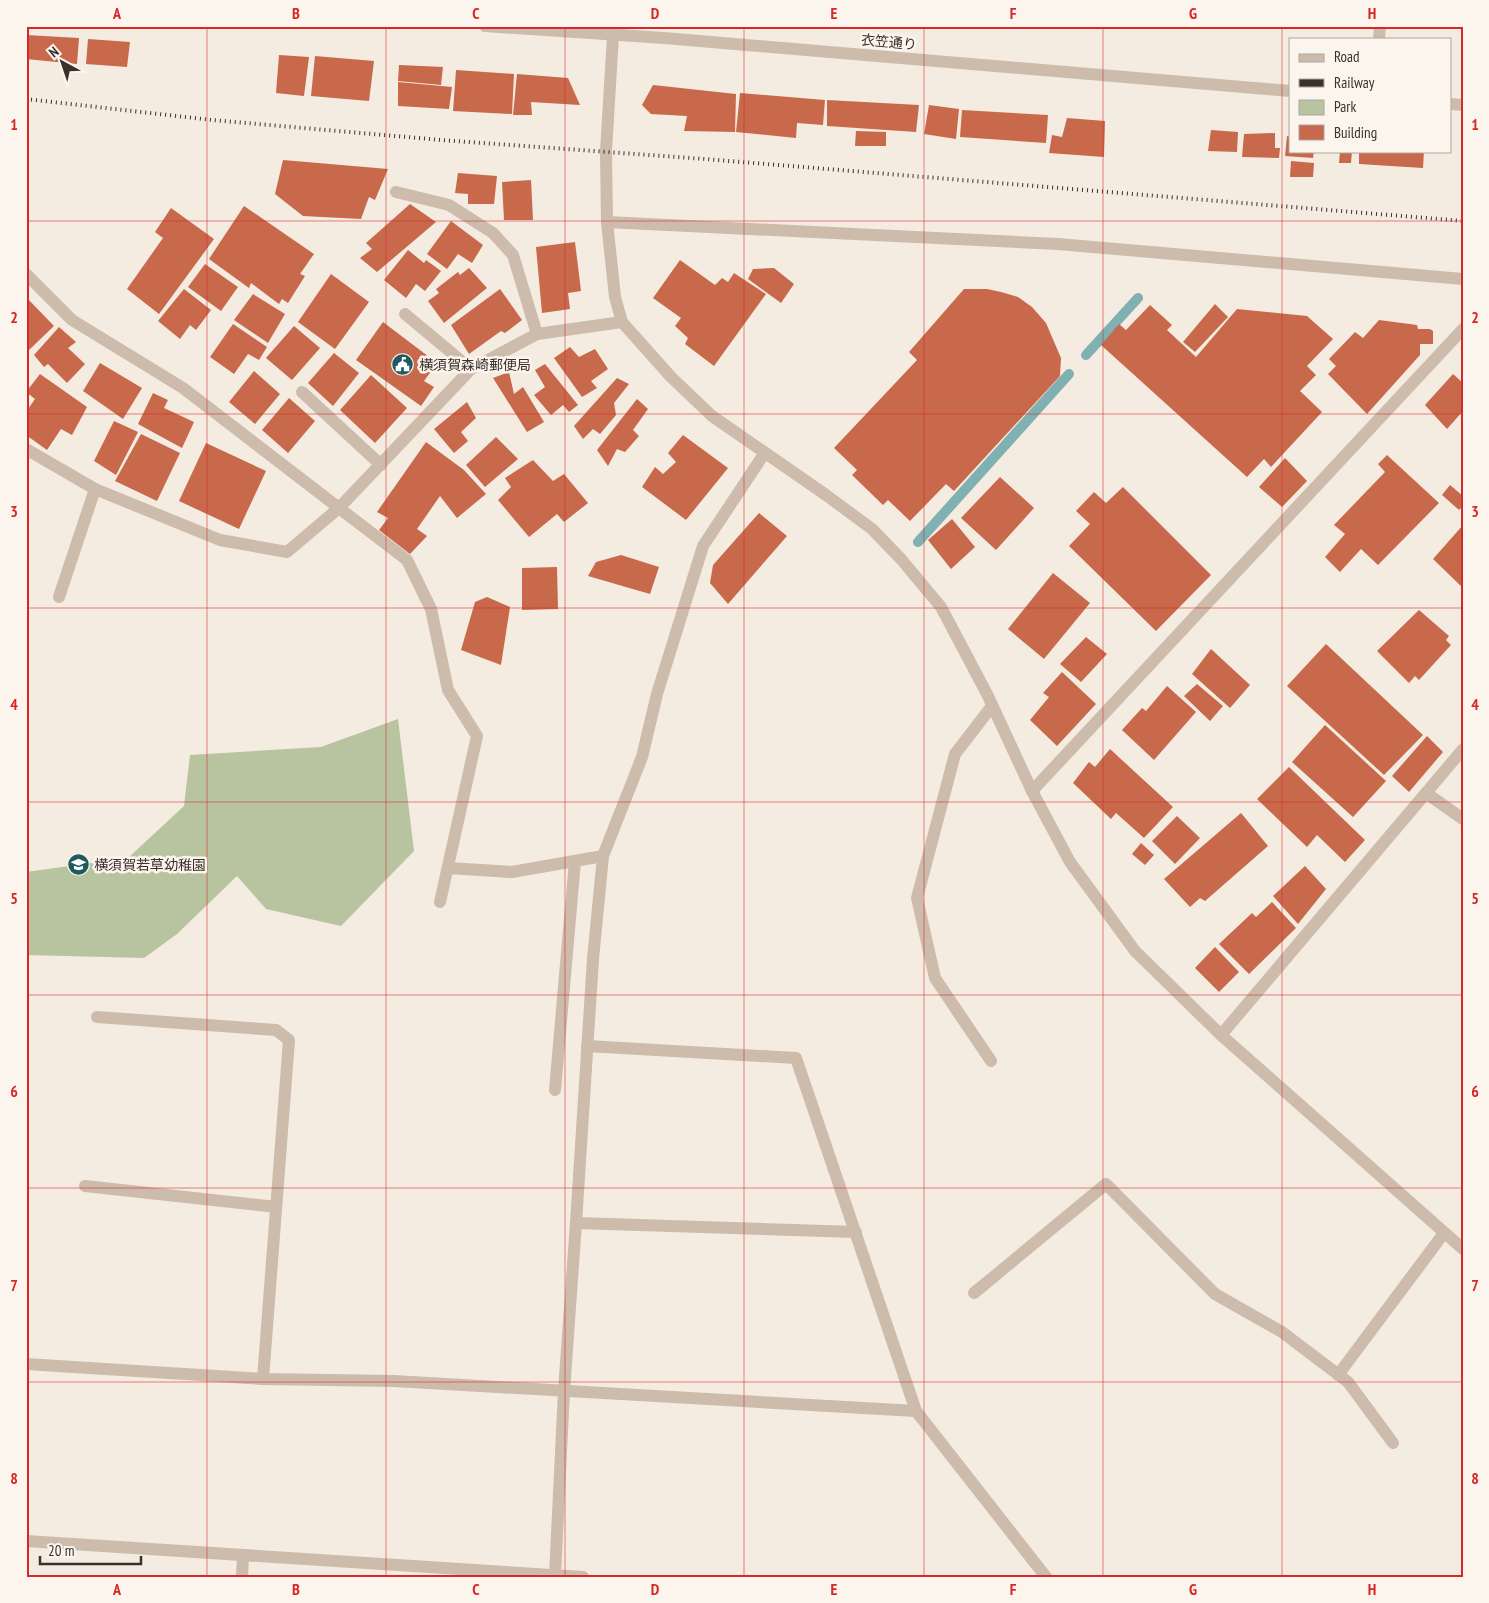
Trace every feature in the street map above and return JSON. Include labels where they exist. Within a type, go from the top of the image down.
[{"type":"street","name":"衣笠通り","points":[[484,26],[613,36],[665,32],[1289,91]]},
{"type":"street","points":[[613,36],[606,152],[607,222],[615,297],[622,322],[671,377],[712,416],[764,454],[826,495],[872,530],[901,559],[941,607],[992,706],[1032,791],[1070,862],[1135,951],[1222,1036],[1463,1249]]},
{"type":"street","points":[[396,192],[449,205],[493,233],[513,255],[536,334]]},
{"type":"street","points":[[607,222],[1058,244],[1463,279]]},
{"type":"street","points":[[26,274],[72,320],[183,388],[407,560],[431,609],[448,690],[477,736],[440,902]]},
{"type":"street","points":[[405,314],[471,369]]},
{"type":"street","points":[[26,449],[95,489],[220,540],[287,552],[339,508],[471,369],[536,334],[622,322]]},
{"type":"street","points":[[1032,791],[1463,329]]},
{"type":"street","points":[[302,392],[381,464]]},
{"type":"street","points":[[555,1575],[564,1391],[587,1046],[603,856],[642,757],[657,694],[703,546],[764,454]]},
{"type":"street","points":[[59,597],[95,489]]},
{"type":"street","points":[[991,1061],[935,978],[917,898],[955,754],[992,706]]},
{"type":"street","points":[[1222,1036],[1463,749]]},
{"type":"street","points":[[1426,794],[1463,819]]},
{"type":"street","points":[[448,868],[512,872],[603,856]]},
{"type":"street","points":[[555,1090],[575,861]]},
{"type":"street","points":[[97,1017],[276,1030],[289,1040],[263,1379]]},
{"type":"street","points":[[587,1046],[796,1058],[916,1411],[1046,1577]]},
{"type":"street","points":[[974,1293],[1106,1184],[1215,1294],[1282,1332],[1348,1382],[1393,1443]]},
{"type":"street","points":[[85,1186],[276,1207]]},
{"type":"street","points":[[576,1223],[856,1232]]},
{"type":"street","points":[[1338,1375],[1444,1233]]},
{"type":"street","points":[[26,1364],[263,1379],[374,1380],[916,1411]]},
{"type":"street","points":[[26,1541],[583,1577]]},
{"type":"street","points":[[242,1577],[243,1555]]},
{"type":"green space","points":[[398,719],[414,851],[341,926],[266,909],[237,876],[177,934],[144,958],[26,955],[26,872],[128,858],[184,806],[190,755],[321,747]]},
{"type":"building","points":[[26,35],[79,38],[77,64],[26,59]]},
{"type":"building","points":[[88,39],[130,42],[127,67],[86,64]]},
{"type":"building","points":[[279,55],[309,57],[304,96],[276,93]]},
{"type":"building","points":[[315,56],[374,61],[369,101],[311,96]]},
{"type":"building","points":[[399,65],[443,67],[441,85],[398,81]]},
{"type":"building","points":[[456,70],[514,74],[512,114],[453,111]]},
{"type":"building","points":[[517,74],[568,78],[580,105],[531,102],[532,115],[513,115]]},
{"type":"building","points":[[398,82],[452,87],[449,109],[398,106]]},
{"type":"building","points":[[653,85],[736,94],[735,132],[684,131],[687,116],[651,114],[642,105]]},
{"type":"building","points":[[740,93],[825,100],[823,125],[797,123],[796,138],[736,132]]},
{"type":"building","points":[[827,100],[919,105],[916,132],[827,126]]},
{"type":"building","points":[[929,105],[959,109],[956,139],[924,134]]},
{"type":"building","points":[[962,110],[1048,115],[1046,143],[960,137]]},
{"type":"building","points":[[1067,118],[1105,121],[1104,157],[1049,153],[1052,135],[1062,137]]},
{"type":"building","points":[[1211,130],[1238,132],[1237,152],[1208,151]]},
{"type":"building","points":[[856,131],[886,132],[886,146],[855,146]]},
{"type":"building","points":[[1275,133],[1275,148],[1280,148],[1279,158],[1242,157],[1244,134]]},
{"type":"building","points":[[1287,136],[1289,137],[1289,152],[1314,152],[1313,158],[1285,156]]},
{"type":"building","points":[[1340,152],[1352,152],[1351,163],[1339,163]]},
{"type":"building","points":[[1359,152],[1424,152],[1423,168],[1359,164]]},
{"type":"building","points":[[283,160],[388,169],[375,200],[369,197],[361,219],[303,216],[275,194]]},
{"type":"building","points":[[1291,161],[1314,163],[1313,177],[1290,177]]},
{"type":"building","points":[[458,173],[497,176],[494,204],[468,204],[468,194],[455,193]]},
{"type":"building","points":[[531,180],[533,220],[504,220],[502,182]]},
{"type":"building","points":[[410,204],[436,222],[377,272],[360,258],[372,249],[366,243]]},
{"type":"building","points":[[244,206],[314,254],[300,274],[305,276],[288,303],[282,299],[279,304],[251,283],[249,288],[209,259]]},
{"type":"building","points":[[171,208],[214,239],[159,314],[127,289],[163,238],[155,232]]},
{"type":"building","points":[[451,221],[483,245],[472,263],[458,254],[447,269],[427,254]]},
{"type":"building","points":[[575,242],[581,291],[568,293],[570,309],[542,313],[536,247]]},
{"type":"building","points":[[408,250],[424,263],[426,260],[441,271],[425,291],[416,284],[406,298],[384,280]]},
{"type":"building","points":[[680,260],[715,285],[722,278],[728,282],[734,273],[766,294],[714,366],[685,344],[688,338],[675,326],[681,318],[653,298]]},
{"type":"building","points":[[205,264],[238,287],[221,311],[188,287]]},
{"type":"building","points":[[469,268],[487,288],[444,323],[428,301],[439,293],[436,289],[458,272],[460,275]]},
{"type":"building","points":[[774,268],[794,284],[781,303],[748,279],[753,269]]},
{"type":"building","points":[[331,274],[369,302],[335,349],[298,322]]},
{"type":"building","points":[[184,289],[211,310],[196,330],[190,325],[180,339],[158,321]]},
{"type":"building","points":[[500,289],[522,320],[505,333],[501,331],[469,354],[451,325]]},
{"type":"building","points":[[964,289],[987,289],[1001,292],[1018,297],[1032,307],[1046,323],[1061,358],[1060,376],[954,491],[946,484],[910,521],[888,500],[883,505],[852,475],[857,470],[834,448],[917,360],[909,352]]},
{"type":"building","points":[[253,294],[285,314],[268,343],[234,320]]},
{"type":"building","points":[[26,297],[54,326],[28,351],[26,350]]},
{"type":"building","points":[[1215,304],[1228,317],[1195,352],[1183,342]]},
{"type":"building","points":[[1150,305],[1172,325],[1167,330],[1196,357],[1237,309],[1307,316],[1333,339],[1307,366],[1316,375],[1300,391],[1322,412],[1271,467],[1264,459],[1247,477],[1101,345],[1119,324],[1126,330]]},
{"type":"building","points":[[1379,320],[1417,325],[1418,329],[1430,329],[1433,331],[1433,344],[1420,344],[1420,355],[1367,414],[1328,374],[1336,366],[1329,359],[1355,332],[1363,338]]},
{"type":"building","points":[[383,322],[437,363],[424,381],[434,387],[421,406],[356,360]]},
{"type":"building","points":[[233,324],[267,347],[259,360],[248,354],[234,374],[210,357]]},
{"type":"building","points":[[294,326],[320,348],[292,380],[266,358]]},
{"type":"building","points":[[59,327],[76,342],[68,348],[85,364],[67,383],[48,364],[44,367],[34,355]]},
{"type":"building","points":[[570,347],[579,357],[595,349],[608,369],[591,381],[597,388],[582,397],[554,358]]},
{"type":"building","points":[[334,353],[359,373],[333,406],[308,383]]},
{"type":"building","points":[[100,363],[142,388],[123,419],[83,391]]},
{"type":"building","points":[[545,364],[578,405],[569,412],[563,405],[551,415],[534,395],[545,387],[535,370]]},
{"type":"building","points":[[254,371],[280,394],[255,424],[229,402]]},
{"type":"building","points":[[509,372],[514,394],[523,387],[544,422],[527,432],[493,378]]},
{"type":"building","points":[[40,374],[87,407],[72,435],[61,429],[47,450],[26,435],[26,412],[35,399],[26,392]]},
{"type":"building","points":[[1453,374],[1463,383],[1463,411],[1447,429],[1425,405]]},
{"type":"building","points":[[371,375],[407,408],[375,443],[340,410]]},
{"type":"building","points":[[617,378],[629,384],[614,403],[616,415],[600,434],[593,429],[583,439],[574,426]]},
{"type":"building","points":[[153,393],[168,400],[164,408],[194,422],[182,448],[138,424]]},
{"type":"building","points":[[289,398],[315,421],[288,453],[262,430]]},
{"type":"building","points":[[637,399],[648,409],[633,430],[639,436],[625,452],[617,449],[608,466],[597,450]]},
{"type":"building","points":[[467,402],[476,418],[461,432],[468,441],[454,453],[434,429]]},
{"type":"building","points":[[114,421],[138,432],[116,475],[94,461]]},
{"type":"building","points":[[141,434],[180,453],[157,501],[115,481]]},
{"type":"building","points":[[683,435],[728,468],[686,520],[642,487],[655,467],[663,474],[676,462],[668,453]]},
{"type":"building","points":[[496,437],[518,459],[485,487],[466,465]]},
{"type":"building","points":[[426,442],[464,470],[486,494],[457,518],[440,496],[417,529],[427,536],[410,554],[379,530],[388,518],[377,512]]},
{"type":"building","points":[[206,443],[266,471],[239,529],[179,501]]},
{"type":"building","points":[[1387,455],[1439,503],[1378,565],[1361,549],[1340,572],[1325,557],[1345,534],[1334,525],[1385,472],[1378,464]]},
{"type":"building","points":[[1285,458],[1307,481],[1282,507],[1259,487]]},
{"type":"building","points":[[533,460],[553,481],[564,474],[588,503],[564,522],[557,514],[529,537],[498,500],[511,487],[505,478]]},
{"type":"building","points":[[1000,477],[1034,508],[996,550],[961,518]]},
{"type":"building","points":[[1450,485],[1463,496],[1463,506],[1459,510],[1442,495]]},
{"type":"building","points":[[1123,487],[1211,575],[1156,631],[1069,546],[1090,524],[1076,511],[1094,492],[1106,503]]},
{"type":"building","points":[[759,513],[787,536],[728,604],[710,583],[713,565]]},
{"type":"building","points":[[952,519],[975,547],[951,569],[928,540]]},
{"type":"building","points":[[1463,525],[1463,588],[1433,559]]},
{"type":"building","points":[[621,555],[659,567],[650,594],[588,576],[596,562]]},
{"type":"building","points":[[557,567],[558,609],[522,610],[522,568]]},
{"type":"building","points":[[1053,573],[1090,603],[1044,659],[1008,629]]},
{"type":"building","points":[[487,597],[510,607],[501,665],[461,650],[475,602]]},
{"type":"building","points":[[1419,610],[1449,636],[1446,640],[1451,645],[1419,680],[1415,676],[1409,683],[1377,651]]},
{"type":"building","points":[[1086,637],[1107,654],[1081,682],[1060,664]]},
{"type":"building","points":[[1326,644],[1423,735],[1384,775],[1287,686]]},
{"type":"building","points":[[1211,649],[1250,685],[1230,708],[1192,674]]},
{"type":"building","points":[[1062,672],[1096,704],[1057,746],[1030,720],[1049,697],[1043,693]]},
{"type":"building","points":[[1197,684],[1223,706],[1210,721],[1184,696]]},
{"type":"building","points":[[1167,686],[1196,712],[1154,760],[1122,730],[1142,708],[1146,711]]},
{"type":"building","points":[[1325,725],[1386,781],[1353,817],[1292,762]]},
{"type":"building","points":[[1427,736],[1443,752],[1409,792],[1392,776]]},
{"type":"building","points":[[1110,749],[1173,807],[1144,838],[1116,813],[1111,819],[1073,783],[1089,762],[1095,767]]},
{"type":"building","points":[[1289,767],[1365,840],[1345,862],[1317,835],[1307,847],[1257,799]]},
{"type":"building","points":[[1241,813],[1268,846],[1205,901],[1200,898],[1190,907],[1164,879]]},
{"type":"building","points":[[1177,816],[1200,838],[1175,864],[1152,841]]},
{"type":"building","points":[[1141,843],[1154,855],[1145,865],[1132,854]]},
{"type":"building","points":[[1305,866],[1326,889],[1298,924],[1273,896]]},
{"type":"building","points":[[1272,902],[1296,928],[1249,974],[1219,944],[1252,913],[1256,917]]},
{"type":"building","points":[[1215,947],[1239,972],[1219,992],[1195,968]]},
{"type":"waterway","points":[[1086,355],[1138,298]]},
{"type":"waterway","points":[[918,542],[1069,374]]},
{"type":"railway","points":[[26,99],[212,120],[441,140],[705,159],[1463,221]]},
{"type":"place","name":"横須賀森崎郵便局","points":[[403,365]]},
{"type":"place","name":"横須賀若草幼稚園","points":[[78,865]]}]
